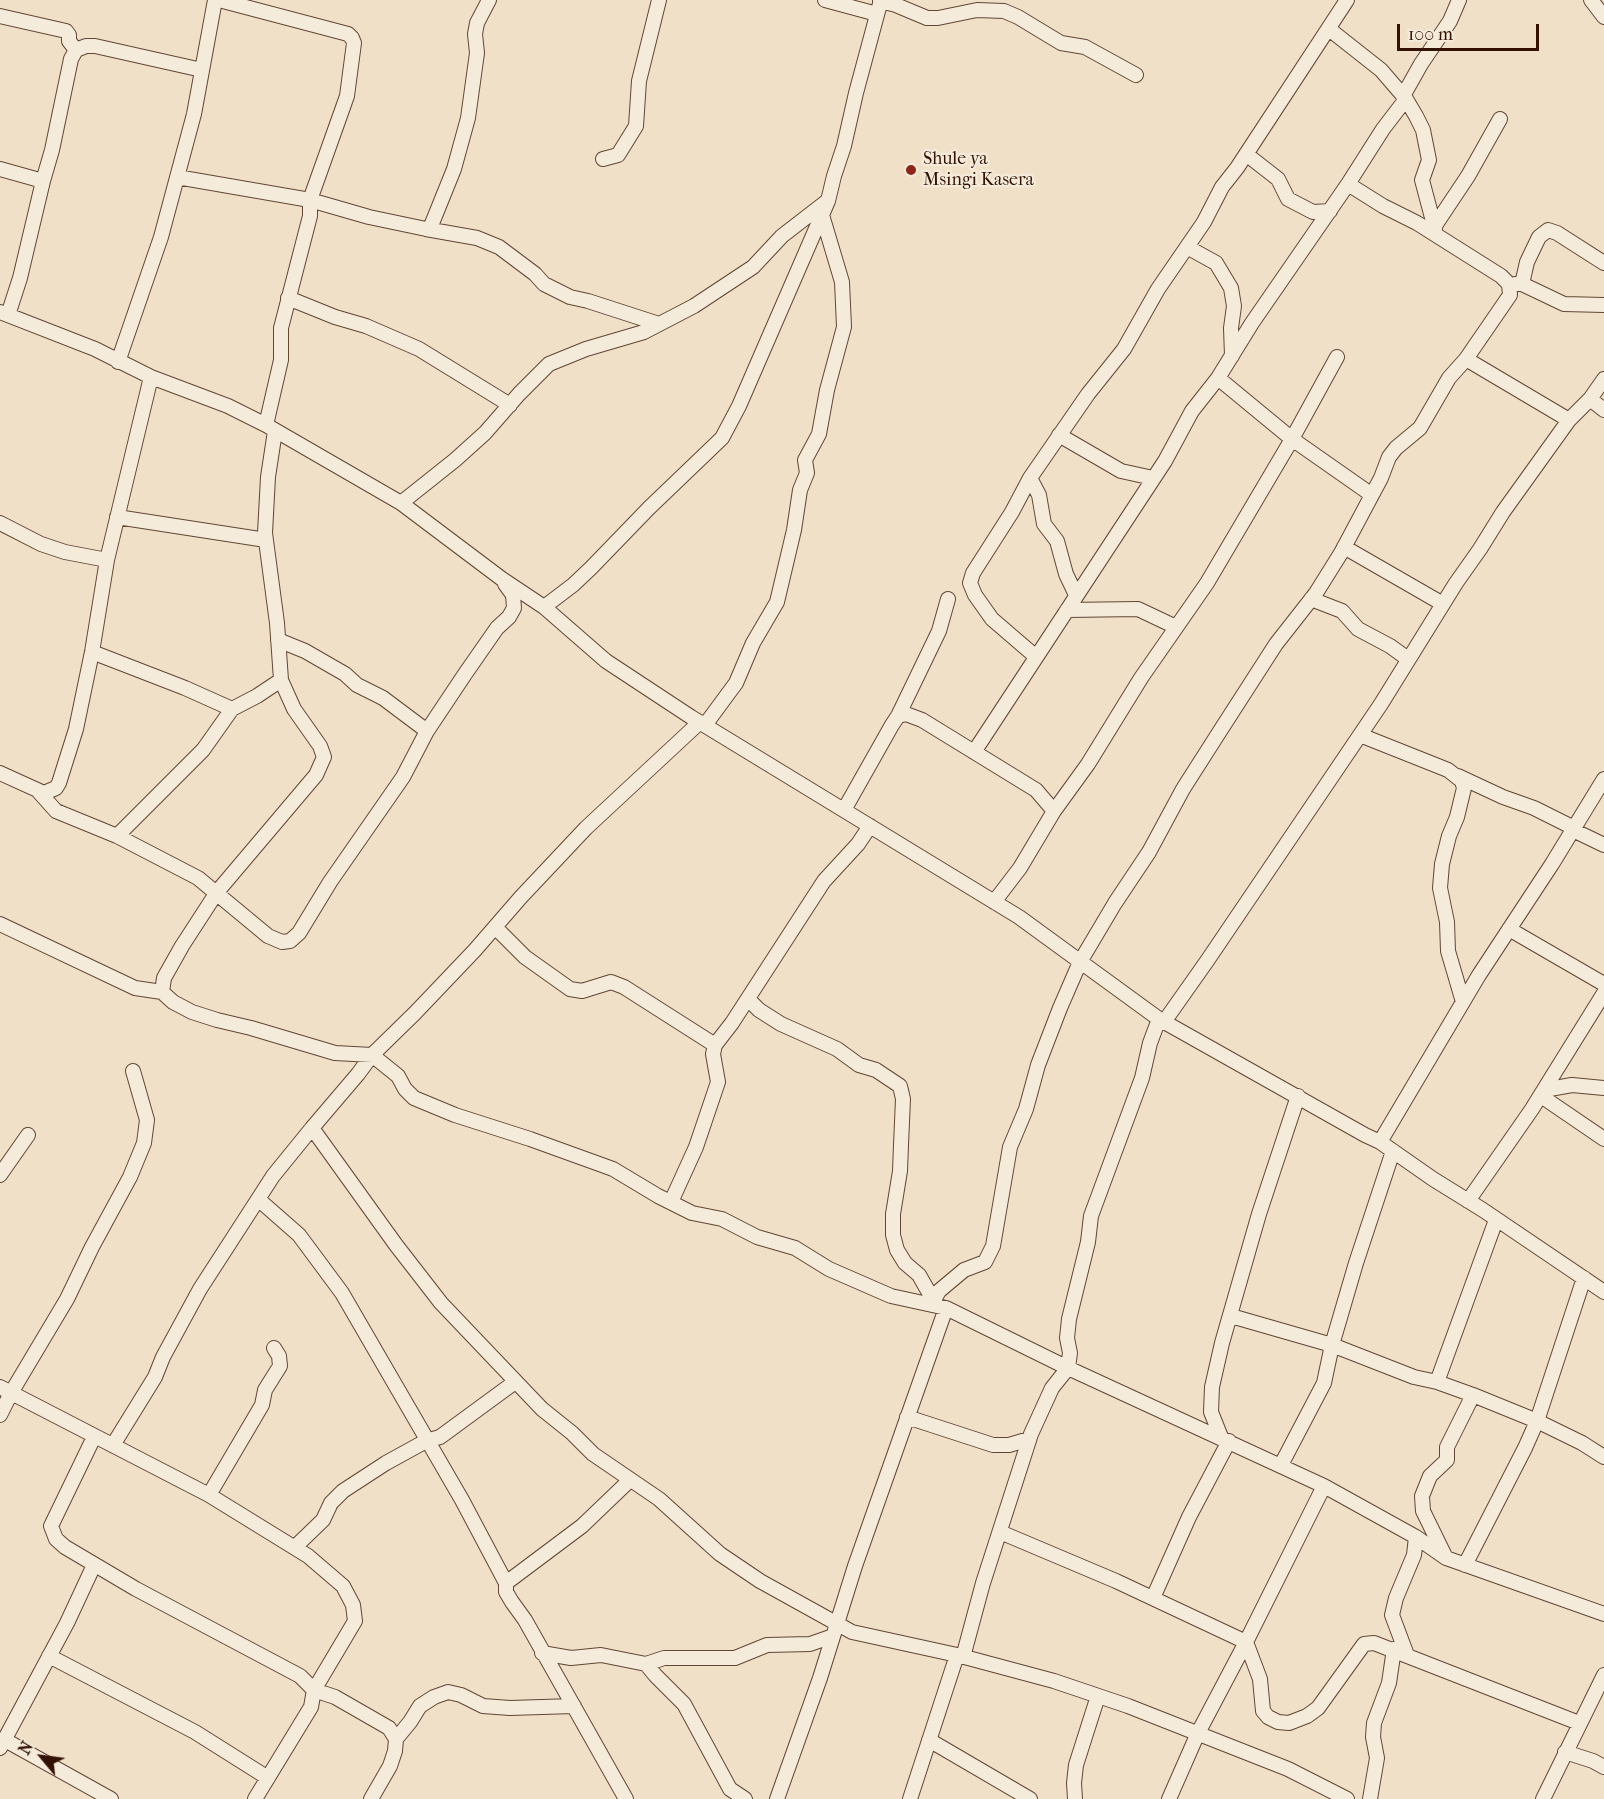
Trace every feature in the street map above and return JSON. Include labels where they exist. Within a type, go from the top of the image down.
[{"type":"street","points":[[118,362],[161,237],[194,114],[217,0],[348,34],[354,43],[347,96],[310,200],[310,216],[281,328],[281,360],[271,428],[265,533],[281,680],[294,709],[320,746],[324,757],[316,775],[217,892],[164,978],[162,992]]},
{"type":"street","points":[[426,229],[431,226],[437,214],[454,170],[468,118],[477,53],[475,34],[477,23],[489,0]]},
{"type":"street","points":[[603,159],[618,155],[636,126],[639,81],[658,0]]},
{"type":"street","points":[[825,0],[879,5],[896,4],[927,18],[977,10],[1004,11],[1061,43],[1085,47],[1136,75]]},
{"type":"street","points":[[1035,656],[992,619],[975,595],[970,583],[979,563],[1012,512],[1030,478],[1059,435],[1124,349],[1158,289],[1204,222],[1222,187],[1347,0]]},
{"type":"street","points":[[974,752],[1165,461],[1192,411],[1218,378],[1405,98],[1421,64],[1450,21],[1459,0]]},
{"type":"street","points":[[1591,0],[1604,17]]},
{"type":"street","points":[[544,607],[591,568],[722,438],[739,406],[828,201],[879,5]]},
{"type":"street","points":[[0,16],[66,31],[76,51]]},
{"type":"street","points":[[1329,29],[1381,70],[1405,98],[1423,130],[1430,160],[1422,180],[1434,231]]},
{"type":"street","points":[[202,70],[95,46],[86,46],[76,51],[71,59],[60,119],[20,278],[4,313],[95,349],[151,377],[228,406],[271,428],[401,503],[502,579],[544,607],[606,661],[703,724],[1019,917],[1162,1020],[1380,1142],[1604,1292]]},
{"type":"street","points":[[1434,231],[1500,119]]},
{"type":"street","points":[[1246,154],[1278,179],[1288,199],[1313,213],[1330,211]]},
{"type":"street","points":[[0,169],[43,181]]},
{"type":"street","points":[[177,177],[310,200],[369,217],[477,238],[499,247],[535,274],[544,284],[570,297],[659,324]]},
{"type":"street","points":[[1348,184],[1434,231],[1515,284],[1564,304],[1604,305]]},
{"type":"street","points":[[401,503],[456,460],[485,433],[541,372],[559,359],[594,346],[635,335],[704,300],[753,267],[782,236],[828,201]]},
{"type":"street","points":[[113,1445],[150,1385],[200,1289],[273,1176],[312,1128],[372,1055],[415,1013],[586,828],[703,724],[736,683],[753,643],[777,602],[794,530],[800,490],[807,473],[805,460],[819,434],[827,390],[844,327],[842,282],[822,215]]},
{"type":"street","points":[[941,1306],[935,1298],[939,1291],[964,1270],[985,1262],[993,1246],[1010,1147],[1026,1109],[1038,1065],[1080,962],[1149,852],[1183,789],[1276,644],[1311,599],[1344,547],[1389,457],[1420,428],[1449,378],[1466,359],[1510,295],[1539,237],[1548,230],[1557,233],[1604,262]]},
{"type":"street","points":[[1187,247],[1216,263],[1231,288],[1234,306],[1231,328],[1232,356]]},
{"type":"street","points":[[288,298],[335,317],[366,326],[419,349],[510,405]]},
{"type":"street","points":[[994,902],[1020,868],[1054,811],[1088,764],[1141,678],[1207,583],[1292,439],[1337,357]]},
{"type":"street","points":[[1466,359],[1569,420]]},
{"type":"street","points":[[39,792],[50,792],[59,783],[76,729],[92,652],[107,560],[151,377]]},
{"type":"street","points":[[1218,378],[1292,439],[1372,495]]},
{"type":"street","points":[[909,1799],[960,1656],[1029,1439],[1052,1388],[1068,1368],[1069,1319],[1088,1242],[1090,1216],[1142,1078],[1150,1043],[1162,1020],[1360,735],[1503,512],[1569,420],[1590,399],[1604,379]]},
{"type":"street","points":[[1590,399],[1604,410]]},
{"type":"street","points":[[1059,435],[1121,471],[1153,478]]},
{"type":"street","points":[[1030,478],[1039,495],[1044,524],[1057,541],[1066,574],[1076,595]]},
{"type":"street","points":[[117,517],[266,540]]},
{"type":"street","points":[[0,523],[41,544],[65,552],[107,560]]},
{"type":"street","points":[[1344,547],[1443,604]]},
{"type":"street","points":[[0,773],[39,792],[56,811],[117,836],[198,878],[268,936],[282,942],[290,941],[299,933],[330,882],[403,777],[427,732],[478,655],[497,628],[509,617],[514,608],[513,595],[502,579]]},
{"type":"street","points":[[844,810],[898,716],[939,631],[948,598]]},
{"type":"street","points":[[1311,599],[1342,611],[1358,629],[1390,646],[1408,659]]},
{"type":"street","points":[[1066,610],[1138,609],[1176,627]]},
{"type":"street","points":[[278,640],[305,651],[345,674],[357,685],[383,698],[427,732]]},
{"type":"street","points":[[92,652],[232,709]]},
{"type":"street","points":[[117,836],[204,750],[232,709],[281,680]]},
{"type":"street","points":[[898,716],[906,714],[922,720],[1036,790],[1054,811]]},
{"type":"street","points":[[1360,735],[1391,749],[1425,760],[1503,797],[1534,808],[1604,845]]},
{"type":"street","points":[[1458,776],[1464,788],[1442,864],[1440,888],[1447,922],[1448,951],[1463,1002]]},
{"type":"street","points":[[1380,1142],[1463,1002],[1604,779]]},
{"type":"street","points":[[0,788],[15,780]]},
{"type":"street","points":[[671,1202],[696,1147],[718,1082],[713,1054],[715,1044],[748,999],[763,972],[777,955],[824,881],[858,844],[870,826]]},
{"type":"street","points":[[0,924],[135,988],[162,992],[173,1002],[192,1012],[335,1053],[372,1055],[398,1076],[405,1089],[414,1098],[455,1115],[613,1169],[692,1213],[722,1220],[757,1237],[795,1248],[829,1269],[891,1296],[941,1306],[1068,1368],[1324,1486],[1416,1537],[1446,1558],[1604,1614]]},
{"type":"street","points":[[495,927],[525,957],[570,988],[582,990],[611,982],[624,987],[715,1044]]},
{"type":"street","points":[[1509,929],[1604,984]]},
{"type":"street","points":[[1468,1201],[1543,1093],[1604,993]]},
{"type":"street","points":[[748,999],[759,1010],[781,1024],[837,1049],[859,1065],[876,1070],[900,1086],[903,1099],[900,1171],[893,1214],[893,1235],[897,1250],[905,1263],[919,1275],[941,1306]]},
{"type":"street","points":[[0,1415],[5,1390],[67,1299],[130,1177],[144,1143],[147,1120],[133,1071]]},
{"type":"street","points":[[1543,1093],[1572,1085],[1604,1088]]},
{"type":"street","points":[[1543,1093],[1604,1139]]},
{"type":"street","points":[[1225,1439],[1211,1412],[1212,1387],[1222,1343],[1259,1214],[1298,1096]]},
{"type":"street","points":[[312,1128],[396,1245],[441,1303],[542,1409],[572,1433],[593,1454],[659,1499],[728,1559],[835,1630],[960,1656],[1054,1681],[1198,1732],[1288,1769],[1347,1799]]},
{"type":"street","points":[[0,1175],[28,1135]]},
{"type":"street","points":[[1281,1465],[1324,1383],[1332,1345],[1356,1263],[1393,1151]]},
{"type":"street","points":[[258,1199],[299,1235],[342,1293],[462,1500],[506,1583],[506,1592],[525,1620],[626,1799]]},
{"type":"street","points":[[1437,1382],[1497,1220]]},
{"type":"street","points":[[1466,1565],[1537,1421],[1584,1278]]},
{"type":"street","points":[[777,1799],[908,1417],[941,1306]]},
{"type":"street","points":[[1231,1316],[1332,1345],[1414,1377],[1437,1382],[1473,1395],[1537,1421],[1582,1443],[1604,1457]]},
{"type":"street","points":[[209,1495],[262,1405],[265,1390],[280,1366],[279,1356],[274,1347]]},
{"type":"street","points":[[295,1547],[323,1520],[331,1503],[343,1491],[386,1463],[426,1441],[440,1437],[515,1382]]},
{"type":"street","points":[[5,1390],[209,1495],[295,1547],[343,1586],[353,1605],[355,1621],[314,1690],[311,1707],[255,1799]]},
{"type":"street","points":[[1446,1558],[1423,1511],[1422,1496],[1430,1476],[1447,1460],[1447,1447],[1473,1395]]},
{"type":"street","points":[[908,1417],[993,1445],[1009,1445],[1029,1439]]},
{"type":"street","points":[[94,1437],[51,1526],[56,1539],[94,1565],[193,1621],[300,1676],[314,1690],[335,1697],[390,1728],[396,1739]]},
{"type":"street","points":[[1153,1598],[1225,1439]]},
{"type":"street","points":[[506,1583],[582,1526],[630,1480]]},
{"type":"street","points":[[1169,1799],[1198,1732],[1324,1486]]},
{"type":"street","points":[[1000,1532],[1153,1598],[1246,1642],[1260,1679],[1263,1711],[1268,1717],[1278,1722],[1288,1723],[1307,1716],[1318,1708],[1364,1644],[1374,1643],[1579,1723]]},
{"type":"street","points":[[1370,1799],[1377,1758],[1373,1737],[1374,1724],[1401,1652],[1392,1615],[1396,1598],[1414,1556],[1416,1537]]},
{"type":"street","points":[[94,1565],[68,1623],[2,1744],[111,1799]]},
{"type":"street","points":[[542,1653],[571,1658],[601,1655],[646,1664],[664,1658],[735,1658],[767,1645],[810,1644],[835,1630]]},
{"type":"street","points":[[50,1656],[195,1732],[268,1778]]},
{"type":"street","points":[[646,1664],[684,1704],[730,1789],[745,1799]]},
{"type":"street","points":[[1543,1799],[1604,1675]]},
{"type":"street","points":[[371,1799],[390,1766],[396,1739],[420,1706],[434,1697],[448,1692],[461,1695],[483,1706],[510,1708],[574,1706]]},
{"type":"street","points":[[1075,1799],[1076,1765],[1098,1696]]},
{"type":"street","points":[[929,1740],[1030,1799]]},
{"type":"street","points":[[1565,1752],[1604,1767]]},
{"type":"place","name":"Shule ya Msingi Kasera","points":[[911,170]]}]
